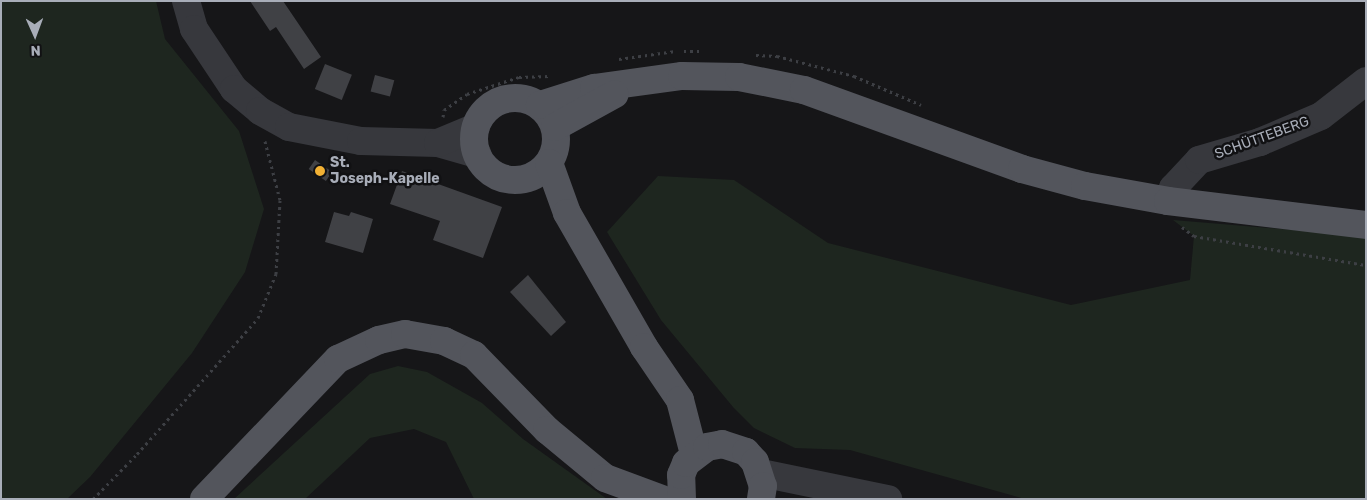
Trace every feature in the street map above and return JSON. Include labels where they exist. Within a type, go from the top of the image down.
[{"type":"main road","points":[[540,105],[594,88],[682,76],[739,77],[804,90],[1022,169],[1085,186],[1168,201],[1366,225]]},
{"type":"main road","points":[[555,127],[634,84]]},
{"type":"main road","points":[[522,98],[540,105],[555,127],[555,152],[549,164],[538,174],[523,180],[509,180],[495,175],[484,166],[477,154],[476,127],[481,115],[502,100],[522,98]]},
{"type":"main road","points":[[549,164],[567,213],[644,347],[680,400],[701,416],[722,444]]},
{"type":"main road","points":[[523,180],[549,202],[567,213]]},
{"type":"main road","points":[[204,499],[338,359],[379,340],[405,334],[444,341],[474,356],[576,455],[605,478],[662,499]]},
{"type":"main road","points":[[680,400],[686,476]]},
{"type":"main road","points":[[629,487],[686,476],[707,447],[722,444],[746,452],[762,490]]},
{"type":"street","points":[[186,1],[194,29],[215,65],[234,89],[260,111],[289,127],[327,136],[389,143],[438,142],[477,154]]},
{"type":"street","name":"SCHÜTTEBERG","points":[[1168,201],[1172,188],[1199,160],[1260,142],[1321,116],[1366,81]]},
{"type":"street","points":[[438,142],[476,127]]},
{"type":"street","points":[[762,490],[825,487],[888,499]]},
{"type":"path","points":[[93,499],[138,454],[258,318],[276,274],[280,200],[260,111]]},
{"type":"path","points":[[1168,201],[1173,220],[1194,236],[1366,265]]},
{"type":"shaded area","points":[[1,1],[156,1],[165,39],[239,131],[264,209],[245,272],[192,353],[90,477],[67,499],[1,499]]},
{"type":"shaded area","points":[[658,176],[734,180],[828,243],[1071,305],[1190,280],[1194,236],[1173,220],[1366,236],[1366,499],[1025,499],[850,450],[795,448],[754,428],[733,407],[661,320],[607,232]]},
{"type":"shaded area","points":[[398,366],[427,372],[482,403],[523,439],[607,499],[474,499],[446,442],[414,429],[370,438],[305,499],[234,499],[370,374]]},
{"type":"building","points":[[250,1],[283,1],[321,57],[304,69],[276,27],[270,31]]},
{"type":"building","points":[[325,64],[352,75],[342,100],[315,89]]},
{"type":"building","points":[[375,75],[394,80],[390,97],[371,91]]},
{"type":"building","name":"St. Joseph-Kapelle","points":[[315,160],[332,172],[326,181],[309,169]]},
{"type":"building","points":[[402,171],[502,207],[483,258],[433,240],[440,221],[390,204]]},
{"type":"building","points":[[334,212],[349,216],[351,212],[373,219],[363,253],[325,242]]},
{"type":"building","points":[[528,275],[566,322],[551,336],[510,292]]},
{"type":"place","name":"St. Joseph-Kapelle","points":[[320,171]]}]
